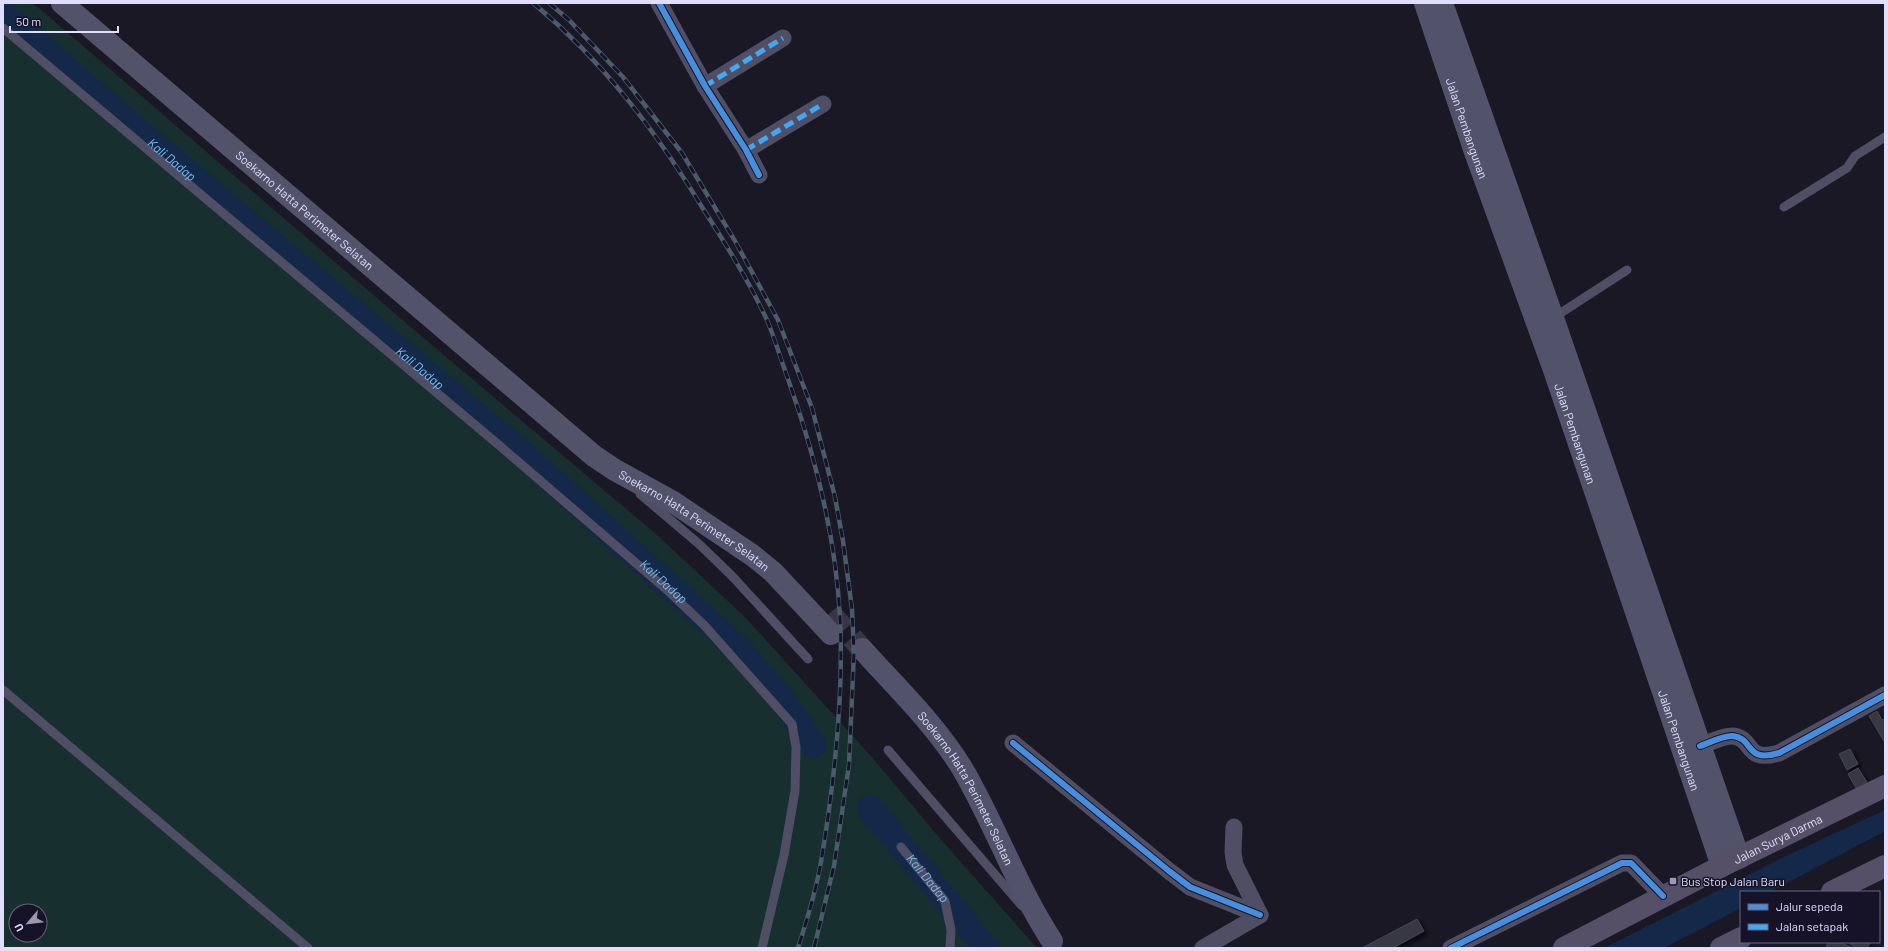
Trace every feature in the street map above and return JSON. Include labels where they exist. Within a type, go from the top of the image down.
[{"type":"main road","name":"Soekarno Hatta Perimeter Selatan","points":[[62,3],[548,417],[594,456],[615,470],[673,502],[752,555],[831,624],[786,567],[757,542],[718,514],[678,489],[597,449],[548,417]]},
{"type":"main road","name":"Jalan Pembangunan","points":[[1425,3],[1475,152],[1730,862]]},
{"type":"main road","name":"Jalan Pembangunan","points":[[1442,3],[1553,318],[1700,746],[1730,862]]},
{"type":"main road","name":"Soekarno Hatta Perimeter Selatan","points":[[861,657],[924,718],[960,766],[979,799],[1025,895],[1056,944],[1025,910],[996,864],[966,801],[950,774],[861,657]]},
{"type":"main road","name":"Jalan Surya Darma","points":[[1564,948],[1730,862],[1885,786]]},
{"type":"main road","points":[[1834,891],[1885,866]]},
{"type":"main road","points":[[1721,948],[1740,938]]},
{"type":"street","points":[[659,3],[705,86],[746,150],[759,175]]},
{"type":"street","points":[[705,86],[783,38]]},
{"type":"street","points":[[746,150],[823,104]]},
{"type":"street","points":[[1700,746],[1732,736],[1739,738],[1758,756],[1765,757],[1779,753],[1885,695]]},
{"type":"street","points":[[1013,742],[1190,887],[1260,915]]},
{"type":"street","points":[[1234,827],[1233,852],[1235,865],[1260,915]]},
{"type":"street","points":[[1452,948],[1622,863],[1631,863],[1664,896]]},
{"type":"street","points":[[1203,948],[1260,915]]},
{"type":"lane","points":[[3,28],[500,446],[666,589],[704,625],[792,724],[796,747],[795,791],[784,855],[762,948]]},
{"type":"lane","points":[[1784,207],[1847,168],[1855,156],[1885,137]]},
{"type":"lane","points":[[1553,318],[1627,270]]},
{"type":"lane","points":[[594,456],[705,549],[753,597],[808,660]]},
{"type":"lane","points":[[3,690],[308,948]]},
{"type":"lane","points":[[888,750],[1025,910]]},
{"type":"lane","points":[[901,847],[945,901],[951,930],[950,948]]},
{"type":"green space","points":[[3,3],[33,3],[413,329],[656,534],[745,617],[871,756],[943,842],[1037,948],[3,948]]},
{"type":"water","points":[[1885,810],[1885,831],[1772,891],[1740,891],[1740,909],[1664,948],[1604,948],[1790,854]]},
{"type":"building","points":[[1877,711],[1882,720],[1885,719],[1885,743],[1869,716]]},
{"type":"building","points":[[1850,749],[1858,764],[1847,770],[1839,754]]},
{"type":"building","points":[[1858,768],[1867,782],[1856,788],[1848,774]]},
{"type":"building","points":[[1417,919],[1424,931],[1393,948],[1362,948]]},
{"type":"building","points":[[1828,943],[1841,943],[1853,948],[1826,948]]},
{"type":"building","points":[[1849,943],[1870,943],[1867,948],[1855,948]]},
{"type":"waterway","name":"Kali Dadap","points":[[3,14],[119,115],[525,456],[740,650],[787,706],[813,745]]},
{"type":"waterway","name":"Kali Dadap","points":[[870,808],[986,948]]},
{"type":"tunnel","points":[[830,613],[862,649]]},
{"type":"railway","points":[[533,3],[582,49],[626,98],[666,151],[719,234],[767,320],[807,437],[823,497],[834,557],[840,618],[841,678],[834,771],[826,832],[817,884],[798,948]]},
{"type":"railway","points":[[549,3],[569,20],[623,77],[682,153],[735,241],[778,320],[812,408],[835,497],[843,541],[852,609],[854,652],[849,765],[834,866],[814,948]]},
{"type":"marked path","points":[[705,86],[783,38]]},
{"type":"marked path","points":[[746,150],[823,104]]},
{"type":"cycle path","points":[[659,3],[705,86],[746,150],[759,175]]},
{"type":"cycle path","points":[[1700,746],[1721,738],[1733,736],[1745,741],[1755,753],[1760,755],[1779,753],[1885,695]]},
{"type":"cycle path","points":[[1013,743],[1190,887],[1260,915]]},
{"type":"cycle path","points":[[1451,948],[1622,863],[1631,863],[1663,896]]},
{"type":"place","name":"Bus Stop Jalan Baru","points":[[1673,881]]}]
